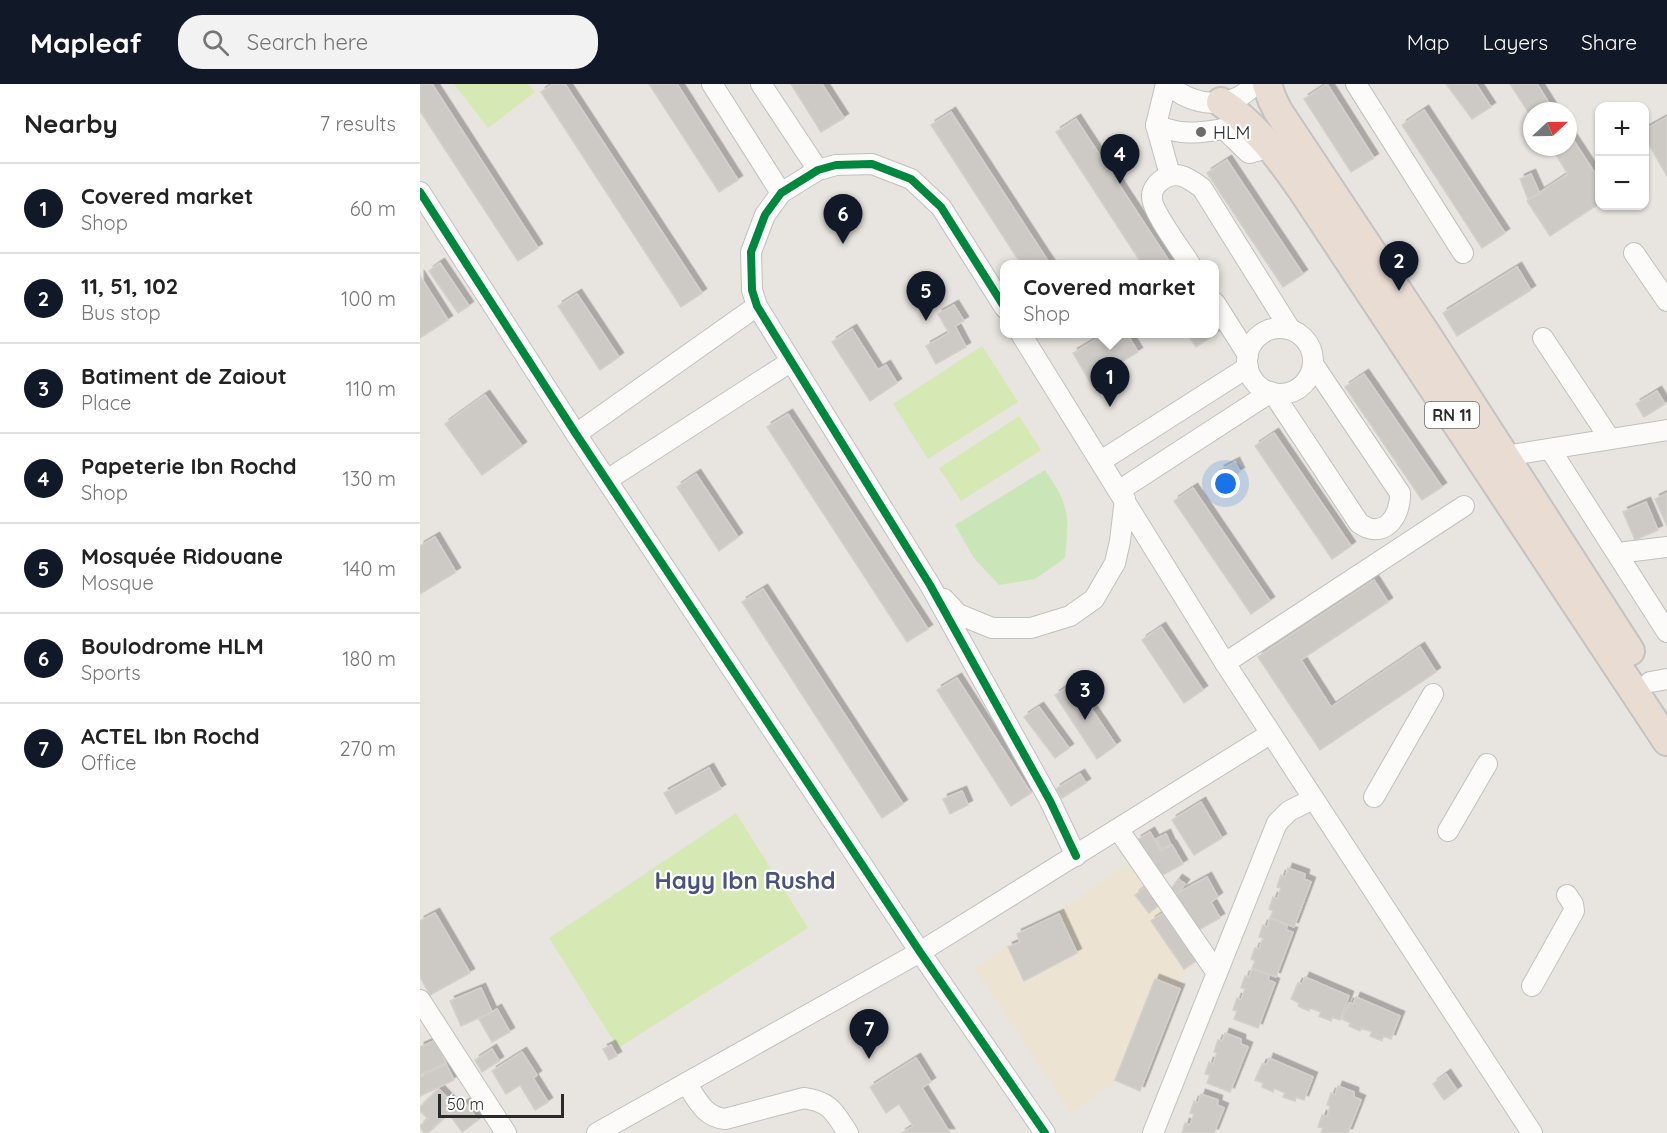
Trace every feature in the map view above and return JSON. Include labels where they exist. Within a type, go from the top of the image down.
[{"type":"highway","name":"RN 11","points":[[1267,84],[1278,111],[1505,456],[1659,680],[1667,708]]},
{"type":"highway","name":"RN 11","points":[[1221,102],[1238,113],[1272,147],[1308,198],[1667,741]]},
{"type":"street","points":[[712,84],[782,193]]},
{"type":"street","points":[[761,84],[818,170]]},
{"type":"street","points":[[1170,175],[1156,125],[1167,84],[1191,100],[1206,103],[1238,97],[1255,84]]},
{"type":"street","points":[[1356,84],[1463,253]]},
{"type":"street","points":[[1156,125],[1175,133],[1224,129],[1249,153],[1272,147]]},
{"type":"street","points":[[1000,300],[941,207],[912,179],[872,164],[836,165],[818,170],[782,193],[765,214],[751,252],[752,290],[757,306],[930,585],[1050,801],[1076,855]]},
{"type":"street","points":[[1187,260],[1153,207],[1151,194],[1159,182],[1170,175],[1186,176],[1202,188],[1290,329]]},
{"type":"street","points":[[420,192],[576,434],[920,952],[1045,1133]]},
{"type":"street","points":[[1634,254],[1667,300]]},
{"type":"street","points":[[576,434],[757,306]]},
{"type":"street","points":[[1101,461],[1248,361],[1252,344],[1268,330],[1290,329],[1307,341],[1311,348],[1313,364],[1304,384],[1284,393],[1272,392],[1256,383],[1248,361],[1219,310]]},
{"type":"street","points":[[1024,338],[1270,734],[1532,1133]]},
{"type":"street","points":[[1543,338],[1610,439]]},
{"type":"street","points":[[607,480],[790,362]]},
{"type":"street","points":[[1272,392],[1359,523],[1367,529],[1377,530],[1387,526],[1395,517],[1401,504],[1400,493],[1313,364]]},
{"type":"street","points":[[1122,495],[1272,392]]},
{"type":"street","points":[[1505,456],[1667,430]]},
{"type":"street","points":[[1550,449],[1667,632]]},
{"type":"street","points":[[930,585],[958,614],[992,628],[1031,628],[1070,616],[1095,599],[1115,563],[1120,541],[1122,495]]},
{"type":"street","points":[[1225,663],[1464,506]]},
{"type":"street","points":[[1618,553],[1667,547]]},
{"type":"street","points":[[1374,797],[1433,694]]},
{"type":"street","points":[[597,1133],[920,952],[1270,734]]},
{"type":"street","points":[[1448,831],[1487,764]]},
{"type":"street","points":[[1153,1133],[1277,823],[1289,811],[1313,799]]},
{"type":"street","points":[[1118,829],[1217,973]]},
{"type":"street","points":[[1532,986],[1574,911],[1573,904],[1567,895]]},
{"type":"street","points":[[420,1000],[506,1133]]},
{"type":"street","points":[[686,1083],[709,1115],[716,1118],[725,1119],[804,1098],[831,1106],[848,1133]]},
{"type":"shaded area","points":[[1130,862],[1198,961],[1182,975],[1143,1090],[1114,1083],[1071,1113],[975,968]]},
{"type":"green space","points":[[454,84],[528,84],[535,92],[488,128]]},
{"type":"green space","points":[[982,346],[1018,402],[928,459],[893,404]]},
{"type":"green space","points":[[1019,416],[1041,450],[961,501],[939,468]]},
{"type":"green space","points":[[1045,470],[1059,493],[1066,511],[1065,558],[1035,579],[999,585],[974,558],[955,525]]},
{"type":"green space","points":[[736,813],[808,928],[618,1048],[549,938]]},
{"type":"building","points":[[420,84],[432,84],[538,248],[518,261],[420,111]]},
{"type":"building","points":[[553,84],[565,84],[702,293],[681,307],[541,92]]},
{"type":"building","points":[[649,84],[677,84],[738,180],[719,192]]},
{"type":"building","points":[[791,84],[822,84],[844,118],[821,132]]},
{"type":"building","points":[[1327,84],[1374,158],[1351,172],[1304,99]]},
{"type":"building","points":[[1446,84],[1476,84],[1491,107],[1472,119]]},
{"type":"building","points":[[1510,84],[1537,84],[1548,102],[1523,102],[1523,104]]},
{"type":"building","points":[[1424,110],[1505,233],[1482,248],[1402,125]]},
{"type":"building","points":[[951,112],[1047,260],[1018,260],[931,125]]},
{"type":"building","points":[[1667,117],[1667,176],[1649,145],[1649,127]]},
{"type":"building","points":[[1076,119],[1168,260],[1139,260],[1056,132]]},
{"type":"building","points":[[1577,146],[1595,173],[1595,206],[1550,236],[1527,201],[1568,174],[1557,156],[1577,156]]},
{"type":"building","points":[[1227,160],[1303,274],[1283,287],[1207,173]]},
{"type":"building","points":[[1531,174],[1540,194],[1528,199],[1520,179]]},
{"type":"building","points":[[440,263],[469,306],[458,313],[429,271]]},
{"type":"building","points":[[1517,267],[1531,290],[1457,336],[1443,313]]},
{"type":"building","points":[[420,276],[448,320],[420,338]]},
{"type":"building","points":[[577,294],[619,357],[600,370],[558,306]]},
{"type":"building","points":[[954,305],[964,321],[955,326],[966,347],[936,364],[926,346],[949,333],[938,314]]},
{"type":"building","points":[[852,329],[878,370],[886,365],[897,383],[870,401],[832,342]]},
{"type":"building","points":[[1098,338],[1129,338],[1138,352],[1103,373],[1107,379],[1093,387],[1073,353]]},
{"type":"building","points":[[1190,338],[1210,338],[1196,347]]},
{"type":"building","points":[[1364,374],[1442,487],[1422,500],[1345,387]]},
{"type":"building","points":[[1657,391],[1665,404],[1644,417],[1636,404]]},
{"type":"building","points":[[485,395],[522,446],[482,475],[445,424]]},
{"type":"building","points":[[788,414],[928,629],[907,642],[767,427]]},
{"type":"building","points":[[1274,433],[1351,546],[1332,559],[1255,446]]},
{"type":"building","points":[[1235,462],[1240,472],[1225,479],[1220,470]]},
{"type":"building","points":[[696,474],[738,537],[719,551],[677,487]]},
{"type":"building","points":[[1193,488],[1270,601],[1251,614],[1174,501]]},
{"type":"building","points":[[1667,493],[1667,526],[1655,499]]},
{"type":"building","points":[[1646,502],[1658,530],[1635,540],[1623,512]]},
{"type":"building","points":[[435,537],[456,572],[420,594],[420,546]]},
{"type":"building","points":[[1374,580],[1388,602],[1301,660],[1331,707],[1420,647],[1436,672],[1320,750],[1258,657]]},
{"type":"building","points":[[763,589],[903,804],[882,818],[742,602]]},
{"type":"building","points":[[1161,627],[1203,690],[1184,703],[1142,640]]},
{"type":"building","points":[[957,678],[1031,793],[1011,806],[937,690]]},
{"type":"building","points":[[1074,683],[1116,745],[1097,759],[1055,695]]},
{"type":"building","points":[[1039,707],[1069,748],[1055,758],[1024,717]]},
{"type":"building","points":[[709,768],[721,789],[676,814],[664,793]]},
{"type":"building","points":[[1080,774],[1086,783],[1062,798],[1056,789]]},
{"type":"building","points":[[962,791],[968,805],[950,814],[943,799]]},
{"type":"building","points":[[1201,802],[1222,838],[1194,855],[1172,820]]},
{"type":"building","points":[[1150,832],[1161,851],[1172,845],[1183,864],[1157,878],[1137,840]]},
{"type":"building","points":[[1166,834],[1171,845],[1161,849],[1156,839]]},
{"type":"building","points":[[1288,868],[1305,874],[1304,879],[1311,882],[1294,927],[1270,918],[1273,911],[1269,909],[1273,897],[1277,899],[1281,888],[1277,887],[1281,875],[1285,877]]},
{"type":"building","points":[[1207,877],[1218,897],[1211,902],[1220,918],[1195,932],[1174,895]]},
{"type":"building","points":[[1178,879],[1185,884],[1177,894],[1171,889]]},
{"type":"building","points":[[1145,887],[1159,905],[1149,913],[1135,895]]},
{"type":"building","points":[[435,913],[470,973],[430,995],[420,977],[420,921]]},
{"type":"building","points":[[1163,913],[1196,961],[1184,969],[1151,921]]},
{"type":"building","points":[[1059,914],[1077,953],[1024,981],[1008,947],[1020,942],[1017,934]]},
{"type":"building","points":[[1270,918],[1287,925],[1286,930],[1293,932],[1276,977],[1252,968],[1255,961],[1251,959],[1255,948],[1259,949],[1263,938],[1259,937],[1263,925],[1267,927]]},
{"type":"building","points":[[1252,969],[1269,975],[1268,980],[1275,983],[1258,1028],[1234,1019],[1237,1011],[1233,1010],[1237,998],[1241,1000],[1245,989],[1241,988],[1245,976],[1249,977]]},
{"type":"building","points":[[1305,977],[1349,996],[1340,1020],[1332,1017],[1331,1021],[1319,1016],[1321,1012],[1310,1008],[1309,1011],[1298,1006],[1299,1003],[1291,999],[1298,983],[1302,984]]},
{"type":"building","points":[[1155,979],[1180,989],[1140,1091],[1115,1080]]},
{"type":"building","points":[[481,988],[492,1012],[461,1026],[450,1001]]},
{"type":"building","points":[[1356,997],[1400,1016],[1391,1039],[1383,1036],[1382,1041],[1370,1036],[1372,1032],[1361,1028],[1360,1031],[1349,1026],[1350,1023],[1342,1019],[1349,1003],[1353,1004]]},
{"type":"building","points":[[497,1009],[510,1032],[492,1042],[479,1019]]},
{"type":"building","points":[[1225,1033],[1241,1039],[1241,1044],[1248,1047],[1230,1092],[1207,1083],[1210,1075],[1205,1074],[1209,1062],[1213,1064],[1218,1040],[1222,1041]]},
{"type":"building","points":[[436,1040],[446,1063],[420,1075],[420,1047]]},
{"type":"building","points":[[611,1045],[617,1056],[609,1060],[603,1049]]},
{"type":"building","points":[[492,1049],[499,1061],[482,1072],[475,1060]]},
{"type":"building","points":[[522,1052],[537,1075],[533,1078],[548,1102],[535,1110],[520,1085],[506,1094],[492,1071]]},
{"type":"building","points":[[916,1058],[931,1082],[922,1088],[950,1133],[902,1133],[913,1126],[899,1104],[886,1113],[870,1087]]},
{"type":"building","points":[[1269,1058],[1313,1077],[1304,1100],[1296,1097],[1295,1101],[1283,1097],[1285,1093],[1274,1088],[1273,1092],[1262,1087],[1263,1083],[1255,1080],[1262,1064],[1267,1064]]},
{"type":"building","points":[[446,1064],[454,1080],[420,1096],[420,1077]]},
{"type":"building","points":[[1446,1074],[1457,1090],[1444,1100],[1433,1084]]},
{"type":"building","points":[[1338,1086],[1354,1092],[1354,1097],[1361,1100],[1348,1133],[1321,1133],[1323,1128],[1318,1127],[1322,1115],[1327,1117],[1330,1106],[1327,1105],[1331,1093],[1335,1095]]},
{"type":"building","points":[[439,1089],[456,1107],[428,1133],[424,1133],[420,1126],[428,1119],[420,1111],[420,1107]]},
{"type":"building","points":[[1201,1094],[1218,1100],[1217,1105],[1224,1108],[1214,1133],[1182,1133],[1185,1123],[1190,1125],[1194,1114],[1190,1113],[1194,1101],[1198,1103]]},
{"type":"building","points":[[465,1103],[478,1120],[462,1132],[449,1114]]},
{"type":"cycle path","points":[[1000,300],[941,207],[911,179],[872,164],[836,165],[818,170],[781,193],[765,215],[751,252],[752,290],[757,306],[930,585],[1050,801],[1076,856]]},
{"type":"cycle path","points":[[420,192],[576,434],[920,952],[1045,1133]]},
{"type":"place","name":"HLM","points":[[1201,132]]},
{"type":"place","name":"Papeterie Ibn Rochd","points":[[1120,184]]},
{"type":"place","name":"Boulodrome HLM","points":[[843,244]]},
{"type":"place","name":"11, 51, 102","points":[[1399,291]]},
{"type":"place","name":"Mosquée Ridouane","points":[[926,321]]},
{"type":"place","name":"Covered market","points":[[1110,407]]},
{"type":"place","name":"Batiment de Zaiout","points":[[1085,720]]},
{"type":"place","name":"ACTEL Ibn Rochd","points":[[869,1059]]},
{"type":"district","name":"Hayy Ibn Rushd","points":[[745,880]]}]
